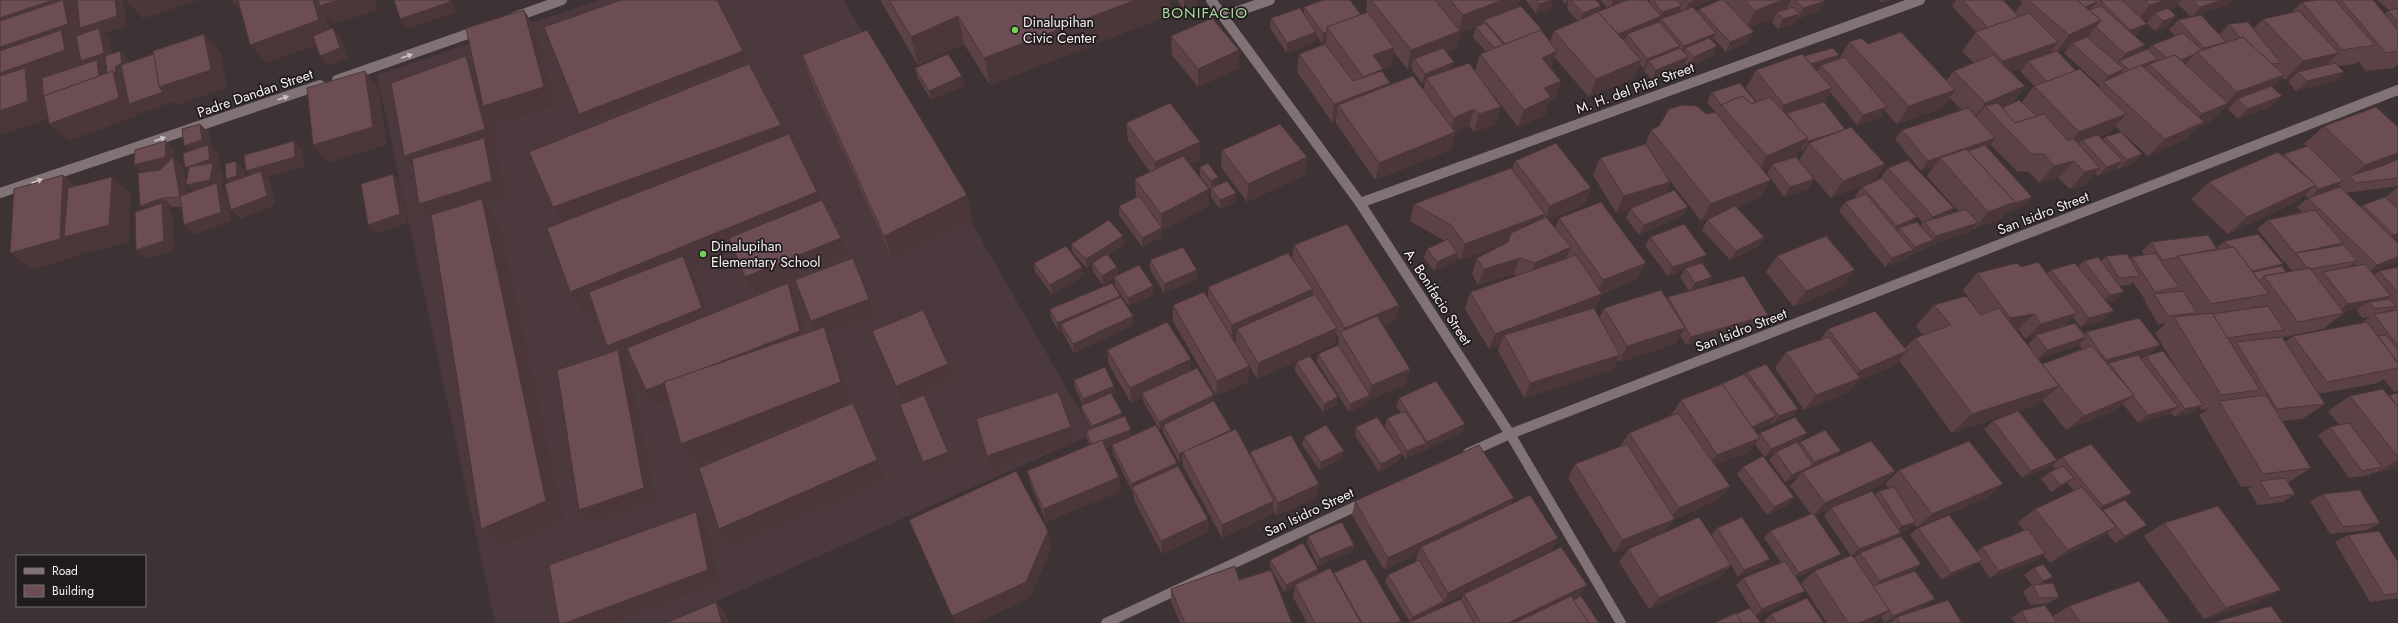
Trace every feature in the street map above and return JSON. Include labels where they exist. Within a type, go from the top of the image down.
[{"type":"street","points":[[503,21],[562,0]]},
{"type":"street","name":"A. Bonifacio Street","points":[[1211,0],[1360,203],[1510,434],[1621,623]]},
{"type":"street","points":[[1224,16],[1270,0]]},
{"type":"street","name":"M. H. del Pilar Street","points":[[1360,203],[1920,0]]},
{"type":"street","name":"Padre Dandan Street","points":[[0,193],[488,27]]},
{"type":"street","name":"San Isidro Street","points":[[1459,458],[1510,434],[2398,90]]},
{"type":"street","name":"San Isidro Street","points":[[1106,623],[1373,498]]},
{"type":"shaded area","name":"Dinalupihan Elementary School","points":[[600,0],[844,0],[1093,434],[668,623],[495,623],[377,75]]},
{"type":"building","points":[[0,0],[53,0],[0,18]]},
{"type":"building","points":[[63,0],[68,24],[0,47],[0,21]]},
{"type":"building","points":[[77,0],[115,0],[117,16],[80,28]]},
{"type":"building","points":[[238,0],[313,0],[319,20],[250,45]]},
{"type":"building","points":[[318,0],[338,0],[320,6]]},
{"type":"building","points":[[394,0],[449,0],[450,2],[400,19]]},
{"type":"building","points":[[621,0],[717,0],[743,51],[579,114],[544,27]]},
{"type":"building","points":[[889,0],[1135,0],[984,58],[958,16],[911,37]]},
{"type":"building","points":[[1323,0],[1350,0],[1361,15],[1327,27],[1327,32],[1323,33],[1304,7]]},
{"type":"building","points":[[1371,0],[1435,0],[1460,31],[1411,50]]},
{"type":"building","points":[[1450,0],[1502,0],[1463,15]]},
{"type":"building","points":[[1536,0],[1553,0],[1539,4]]},
{"type":"building","points":[[1571,0],[1596,0],[1601,6],[1583,13]]},
{"type":"building","points":[[1627,0],[1647,0],[1661,16],[1618,34],[1598,12],[1595,13]]},
{"type":"building","points":[[1653,0],[1677,0],[1681,6],[1662,12]]},
{"type":"building","points":[[1685,0],[1695,0],[1689,3]]},
{"type":"building","points":[[1720,0],[1724,0],[1754,32],[1730,42],[1699,9]]},
{"type":"building","points":[[1745,0],[1782,0],[1755,11]]},
{"type":"building","points":[[1795,0],[1824,0],[1825,1],[1803,8]]},
{"type":"building","points":[[1962,0],[2003,0],[2019,17],[1988,28]]},
{"type":"building","points":[[2028,0],[2077,0],[2101,20],[2069,35]]},
{"type":"building","points":[[2077,0],[2094,0],[2097,2],[2085,7]]},
{"type":"building","points":[[2100,0],[2122,0],[2147,24],[2130,30]]},
{"type":"building","points":[[2145,0],[2166,0],[2150,5]]},
{"type":"building","points":[[2193,0],[2222,0],[2200,7]]},
{"type":"building","points":[[2335,0],[2375,45],[2342,50],[2302,2]]},
{"type":"building","points":[[2341,0],[2373,0],[2398,30],[2398,51],[2386,53]]},
{"type":"building","points":[[1521,6],[1542,30],[1505,44],[1484,20]]},
{"type":"building","points":[[2101,6],[2145,45],[2125,54],[2096,27],[2101,20],[2089,10]]},
{"type":"building","points":[[1693,7],[1716,33],[1684,46],[1661,19]]},
{"type":"building","points":[[1793,7],[1799,14],[1783,19],[1777,12]]},
{"type":"building","points":[[1300,8],[1316,32],[1287,43],[1271,18]]},
{"type":"building","points":[[2168,8],[2176,16],[2163,21],[2155,13]]},
{"type":"building","points":[[2398,8],[2398,21],[2388,11]]},
{"type":"building","points":[[524,10],[544,87],[483,106],[466,28]]},
{"type":"building","points":[[2299,11],[2339,53],[2303,61],[2263,19]]},
{"type":"building","points":[[1368,12],[1394,48],[1373,55],[1383,69],[1363,77],[1327,27]]},
{"type":"building","points":[[1598,12],[1641,60],[1596,79],[1554,31]]},
{"type":"building","points":[[2029,13],[2058,42],[2003,61],[1975,32]]},
{"type":"building","points":[[2201,15],[2226,42],[2204,48],[2178,20]]},
{"type":"building","points":[[1212,18],[1239,50],[1198,69],[1171,36]]},
{"type":"building","points":[[1659,22],[1680,46],[1647,59],[1627,34]]},
{"type":"building","points":[[2248,22],[2281,63],[2272,64],[2243,37],[2240,38],[2229,24]]},
{"type":"building","points":[[1485,23],[1504,45],[1494,48],[1476,27]]},
{"type":"building","points":[[99,28],[104,53],[81,61],[76,36]]},
{"type":"building","points":[[333,28],[340,48],[320,56],[313,36]]},
{"type":"building","points":[[61,30],[65,50],[0,73],[0,51]]},
{"type":"building","points":[[867,30],[967,195],[884,236],[802,55]]},
{"type":"building","points":[[1541,30],[1557,51],[1542,58],[1561,81],[1544,88],[1551,97],[1524,110],[1480,54]]},
{"type":"building","points":[[1901,32],[1955,90],[1909,106],[1849,42],[1861,38],[1868,44]]},
{"type":"building","points":[[2183,33],[2202,50],[2181,60],[2175,55],[2167,58],[2152,45]]},
{"type":"building","points":[[204,34],[211,70],[159,87],[153,51]]},
{"type":"building","points":[[2087,37],[2124,69],[2108,76],[2072,43]]},
{"type":"building","points":[[2243,37],[2284,75],[2237,92],[2197,52]]},
{"type":"building","points":[[1709,38],[1717,46],[1694,57],[1685,48]]},
{"type":"building","points":[[1325,44],[1353,81],[1382,71],[1390,83],[1334,104],[1299,54]]},
{"type":"building","points":[[1443,48],[1454,62],[1425,74],[1414,59]]},
{"type":"building","points":[[1680,48],[1688,57],[1656,70],[1648,61]]},
{"type":"building","points":[[1833,48],[1839,55],[1811,64],[1804,56]]},
{"type":"building","points":[[2147,49],[2158,59],[2129,70],[2119,61]]},
{"type":"building","points":[[120,51],[122,63],[115,67],[116,74],[113,71],[107,73],[105,56]]},
{"type":"building","points":[[2057,51],[2076,71],[2047,82],[2028,61]]},
{"type":"building","points":[[154,54],[159,87],[163,92],[129,104],[121,65]]},
{"type":"building","points":[[948,54],[962,76],[929,91],[915,68]]},
{"type":"building","points":[[1802,54],[1832,88],[1784,105],[1756,70]]},
{"type":"building","points":[[1993,55],[2025,86],[1985,103],[1954,71]]},
{"type":"building","points":[[2175,55],[2228,103],[2202,114],[2149,64]]},
{"type":"building","points":[[466,56],[485,129],[404,156],[391,83]]},
{"type":"building","points":[[1845,57],[1887,107],[1863,115],[1821,65]]},
{"type":"building","points":[[97,60],[99,76],[44,96],[44,102],[42,78]]},
{"type":"building","points":[[1469,63],[1501,107],[1479,114],[1474,109],[1454,118],[1426,78]]},
{"type":"building","points":[[2335,63],[2344,72],[2307,81],[2298,72]]},
{"type":"building","points":[[749,64],[781,125],[553,207],[529,152]]},
{"type":"building","points":[[2141,65],[2204,122],[2165,139],[2103,82]]},
{"type":"building","points":[[25,68],[28,101],[0,111],[0,76]]},
{"type":"building","points":[[2080,69],[2126,114],[2079,132],[2034,86]]},
{"type":"building","points":[[113,71],[119,98],[49,124],[44,96]]},
{"type":"building","points":[[365,71],[373,127],[313,145],[307,88]]},
{"type":"building","points":[[1413,76],[1455,132],[1379,163],[1338,105]]},
{"type":"building","points":[[1740,83],[1756,102],[1752,104],[1742,96],[1721,105],[1712,92]]},
{"type":"building","points":[[2271,86],[2282,96],[2248,109],[2237,99]]},
{"type":"building","points":[[1742,96],[1752,104],[1770,97],[1808,138],[1767,156],[1721,105]]},
{"type":"building","points":[[2019,100],[2037,116],[2015,123],[2002,108]]},
{"type":"building","points":[[1824,102],[1845,129],[1808,141],[1808,138],[1798,128],[1787,113]]},
{"type":"building","points":[[1170,103],[1200,142],[1155,162],[1126,123]]},
{"type":"building","points":[[1998,103],[2015,123],[2044,114],[2067,140],[2074,139],[2100,168],[2085,172],[2074,161],[2054,166],[2044,154],[2031,154],[1985,106]]},
{"type":"building","points":[[1683,105],[1697,106],[1706,114],[1715,112],[1771,180],[1711,204],[1651,130],[1659,126],[1669,109]]},
{"type":"building","points":[[2376,107],[2398,127],[2398,153],[2365,165],[2324,126]]},
{"type":"building","points":[[1968,108],[1995,138],[1928,161],[1902,130]]},
{"type":"building","points":[[200,124],[202,140],[184,146],[182,129]]},
{"type":"building","points":[[1280,124],[1307,157],[1248,184],[1222,150]]},
{"type":"building","points":[[1851,127],[1885,164],[1843,181],[1809,143]]},
{"type":"building","points":[[2121,132],[2142,154],[2127,160],[2105,137]]},
{"type":"building","points":[[789,134],[817,192],[570,292],[547,228]]},
{"type":"building","points":[[2098,135],[2123,161],[2107,167],[2082,140]]},
{"type":"building","points":[[484,138],[492,181],[419,204],[412,159]]},
{"type":"building","points":[[166,141],[165,157],[134,165],[135,150]]},
{"type":"building","points":[[294,141],[295,157],[246,171],[244,155]]},
{"type":"building","points":[[1556,143],[1591,188],[1550,206],[1515,161]]},
{"type":"building","points":[[1646,144],[1670,182],[1624,196],[1600,158]]},
{"type":"building","points":[[208,145],[210,159],[185,168],[183,153]]},
{"type":"building","points":[[1985,145],[2032,197],[2013,204],[2015,202],[1968,151]]},
{"type":"building","points":[[2308,146],[2343,181],[2319,189],[2284,154]]},
{"type":"building","points":[[1966,149],[2015,202],[1988,212],[1940,158]]},
{"type":"building","points":[[2278,152],[2316,185],[2247,217],[2209,182]]},
{"type":"building","points":[[1183,156],[1209,189],[1161,214],[1135,179]]},
{"type":"building","points":[[173,157],[180,197],[163,198],[140,206],[138,173],[160,170]]},
{"type":"building","points":[[1796,157],[1814,179],[1790,187],[1772,164]]},
{"type":"building","points":[[2398,159],[2398,178],[2356,183],[2350,176],[2385,165]]},
{"type":"building","points":[[1908,160],[1954,208],[1933,217],[1888,168]]},
{"type":"building","points":[[236,161],[237,176],[226,179],[225,164]]},
{"type":"building","points":[[213,163],[210,180],[186,185],[189,167]]},
{"type":"building","points":[[1208,163],[1218,177],[1211,181],[1200,167]]},
{"type":"building","points":[[1511,168],[1545,214],[1465,244],[1451,225],[1414,204]]},
{"type":"building","points":[[261,171],[267,196],[231,210],[225,184]]},
{"type":"building","points":[[393,174],[400,214],[368,225],[361,184]]},
{"type":"building","points":[[63,175],[60,239],[10,253],[14,189]]},
{"type":"building","points":[[112,177],[109,225],[64,237],[68,188]]},
{"type":"building","points":[[1882,178],[1917,217],[1897,226],[1862,187]]},
{"type":"building","points":[[1227,181],[1236,193],[1220,200],[1211,188]]},
{"type":"building","points":[[217,183],[221,212],[184,225],[180,196]]},
{"type":"building","points":[[2340,187],[2398,243],[2398,257],[2377,265],[2308,198]]},
{"type":"building","points":[[1674,190],[1688,207],[1644,225],[1630,209]]},
{"type":"building","points":[[1866,194],[1913,250],[1892,258],[1845,202]]},
{"type":"building","points":[[1139,196],[1162,228],[1142,238],[1119,206]]},
{"type":"building","points":[[2385,197],[2398,209],[2398,233],[2394,235],[2363,205]]},
{"type":"building","points":[[482,199],[546,501],[481,529],[431,215]]},
{"type":"building","points":[[822,200],[841,238],[745,277],[729,238]]},
{"type":"building","points":[[1601,202],[1646,263],[1603,280],[1559,218]]},
{"type":"building","points":[[162,203],[164,241],[136,250],[135,212]]},
{"type":"building","points":[[1735,206],[1764,237],[1736,251],[1707,220]]},
{"type":"building","points":[[1966,209],[1978,223],[1936,236],[1924,222]]},
{"type":"building","points":[[2315,210],[2343,243],[2295,253],[2268,220]]},
{"type":"building","points":[[1546,217],[1571,247],[1535,263],[1520,258],[1484,269],[1477,258],[1508,242],[1511,233]]},
{"type":"building","points":[[1109,220],[1123,236],[1086,259],[1071,244]]},
{"type":"building","points":[[1917,222],[1933,240],[1915,247],[1899,228]]},
{"type":"building","points":[[1347,224],[1399,305],[1345,328],[1294,245]]},
{"type":"building","points":[[1684,224],[1707,255],[1673,267],[1650,237]]},
{"type":"building","points":[[2258,234],[2283,264],[2252,271],[2234,247],[2230,247],[2225,241]]},
{"type":"building","points":[[2208,235],[2217,249],[2162,260],[2151,242]]},
{"type":"building","points":[[1826,236],[1855,270],[1806,291],[1777,256]]},
{"type":"building","points":[[1448,239],[1457,253],[1437,262],[1427,249]]},
{"type":"building","points":[[2344,245],[2357,261],[2310,269],[2307,268],[2296,253]]},
{"type":"building","points":[[1066,246],[1082,267],[1050,285],[1034,263]]},
{"type":"building","points":[[1183,247],[1197,270],[1164,284],[1150,260]]},
{"type":"building","points":[[2234,247],[2269,294],[2211,304],[2178,256]]},
{"type":"building","points":[[1288,253],[1313,289],[1232,325],[1208,287]]},
{"type":"building","points":[[2155,253],[2179,287],[2155,292],[2132,257]]},
{"type":"building","points":[[1107,254],[1117,267],[1102,276],[1092,263]]},
{"type":"building","points":[[2127,254],[2140,276],[2119,278],[2106,256]]},
{"type":"building","points":[[1576,255],[1602,294],[1495,334],[1470,292]]},
{"type":"building","points":[[683,256],[702,308],[607,346],[589,292]]},
{"type":"building","points":[[2098,257],[2124,292],[2110,295],[2084,261]]},
{"type":"building","points":[[853,258],[869,299],[811,321],[795,280]]},
{"type":"building","points":[[2038,262],[2077,313],[2041,324],[2034,314],[2010,318],[1977,273],[2017,263],[2021,267]]},
{"type":"building","points":[[1702,263],[1712,277],[1695,283],[1685,268]]},
{"type":"building","points":[[2075,263],[2114,311],[2089,318],[2051,270]]},
{"type":"building","points":[[2365,264],[2391,296],[2348,304],[2323,272]]},
{"type":"building","points":[[1139,265],[1153,286],[1128,298],[1114,277]]},
{"type":"building","points":[[2282,266],[2286,272],[2264,276],[2259,281],[2253,272]]},
{"type":"building","points":[[2398,267],[2398,293],[2379,271]]},
{"type":"building","points":[[2310,268],[2344,313],[2298,322],[2264,276]]},
{"type":"building","points":[[1744,276],[1768,315],[1691,337],[1668,297]]},
{"type":"building","points":[[788,283],[800,331],[646,390],[627,348]]},
{"type":"building","points":[[1112,283],[1120,296],[1057,323],[1050,309]]},
{"type":"building","points":[[1661,290],[1685,328],[1627,346],[1604,308]]},
{"type":"building","points":[[2183,291],[2197,313],[2168,316],[2154,294]]},
{"type":"building","points":[[1204,292],[1249,366],[1217,381],[1173,305]]},
{"type":"building","points":[[1315,294],[1337,328],[1258,363],[1237,329]]},
{"type":"building","points":[[1966,296],[1981,315],[1999,308],[2059,386],[1972,414],[1915,338],[1951,325],[1934,305]]},
{"type":"building","points":[[1121,297],[1133,316],[1073,344],[1061,324]]},
{"type":"building","points":[[2390,299],[2396,306],[2374,309],[2369,302]]},
{"type":"building","points":[[2268,306],[2284,330],[2227,338],[2212,314]]},
{"type":"building","points":[[1594,308],[1620,355],[1530,383],[1504,335]]},
{"type":"building","points":[[923,310],[948,364],[896,386],[872,331]]},
{"type":"building","points":[[2398,310],[2398,346],[2374,314]]},
{"type":"building","points":[[1875,311],[1907,351],[1860,371],[1828,329]]},
{"type":"building","points":[[2212,313],[2260,390],[2221,395],[2174,317]]},
{"type":"building","points":[[1377,316],[1410,369],[1372,385],[1340,332]]},
{"type":"building","points":[[2139,318],[2160,345],[2106,360],[2086,332]]},
{"type":"building","points":[[1167,322],[1191,359],[1130,388],[1107,350]]},
{"type":"building","points":[[2367,322],[2398,363],[2398,368],[2327,382],[2293,336]]},
{"type":"building","points":[[2075,323],[2086,337],[2047,350],[2036,335]]},
{"type":"building","points":[[824,327],[841,382],[681,444],[664,382]]},
{"type":"building","points":[[2386,335],[2398,350],[2398,363],[2378,336]]},
{"type":"building","points":[[1829,337],[1860,378],[1816,395],[1786,352]]},
{"type":"building","points":[[2282,337],[2325,404],[2277,409],[2236,342]]},
{"type":"building","points":[[1338,345],[1370,395],[1350,404],[1318,354]]},
{"type":"building","points":[[2092,346],[2134,395],[2084,416],[2042,364]]},
{"type":"building","points":[[618,350],[644,488],[579,510],[557,370]]},
{"type":"building","points":[[2163,351],[2203,405],[2185,409],[2146,356]]},
{"type":"building","points":[[2138,355],[2178,407],[2148,415],[2109,363]]},
{"type":"building","points":[[1310,356],[1338,397],[1324,404],[1296,362]]},
{"type":"building","points":[[1766,364],[1798,409],[1779,416],[1747,372]]},
{"type":"building","points":[[1105,367],[1114,386],[1083,399],[1074,380]]},
{"type":"building","points":[[1197,368],[1214,395],[1159,422],[1142,393]]},
{"type":"building","points":[[1744,374],[1776,416],[1752,427],[1721,384]]},
{"type":"building","points":[[1436,381],[1465,424],[1427,442],[1399,398]]},
{"type":"building","points":[[1722,384],[1760,438],[1717,455],[1681,400]]},
{"type":"building","points":[[2383,389],[2398,407],[2398,457],[2350,396]]},
{"type":"building","points":[[1058,392],[1071,427],[987,456],[976,419]]},
{"type":"building","points":[[1111,393],[1122,413],[1092,426],[1081,406]]},
{"type":"building","points":[[2398,393],[2398,407],[2389,395]]},
{"type":"building","points":[[924,395],[948,452],[923,462],[900,405]]},
{"type":"building","points":[[2266,395],[2311,468],[2263,474],[2219,401]]},
{"type":"building","points":[[1214,401],[1231,430],[1179,454],[1163,425]]},
{"type":"building","points":[[853,403],[877,460],[719,529],[699,468]]},
{"type":"building","points":[[1405,411],[1426,443],[1407,451],[1387,418]]},
{"type":"building","points":[[2018,411],[2057,460],[2031,471],[1993,421]]},
{"type":"building","points":[[1678,413],[1730,486],[1679,508],[1629,433]]},
{"type":"building","points":[[1125,416],[1131,430],[1092,444],[1086,431]]},
{"type":"building","points":[[1377,417],[1402,453],[1381,464],[1356,427]]},
{"type":"building","points":[[1795,417],[1807,433],[1771,449],[1760,433]]},
{"type":"building","points":[[2349,423],[2382,467],[2362,471],[2330,427]]},
{"type":"building","points":[[1156,425],[1177,463],[1131,484],[1112,445]]},
{"type":"building","points":[[1326,425],[1344,451],[1321,462],[1304,437]]},
{"type":"building","points":[[1236,429],[1274,501],[1222,525],[1183,452]]},
{"type":"building","points":[[1825,430],[1841,451],[1815,462],[1800,442]]},
{"type":"building","points":[[1291,435],[1319,484],[1278,503],[1250,452]]},
{"type":"building","points":[[1102,440],[1119,477],[1043,509],[1027,471]]},
{"type":"building","points":[[1871,441],[1895,471],[1825,503],[1802,472]]},
{"type":"building","points":[[1969,441],[2003,484],[1932,514],[1899,470]]},
{"type":"building","points":[[1797,442],[1813,465],[1792,475],[1776,452]]},
{"type":"building","points":[[1627,444],[1675,519],[1622,540],[1575,464]]},
{"type":"building","points":[[2091,444],[2132,493],[2103,506],[2062,457]]},
{"type":"building","points":[[1479,445],[1514,498],[1388,558],[1355,501]]},
{"type":"building","points":[[1763,456],[1794,497],[1774,507],[1743,467]]},
{"type":"building","points":[[1178,466],[1208,519],[1161,541],[1132,487]]},
{"type":"building","points":[[2063,466],[2074,478],[2061,485],[2050,472]]},
{"type":"building","points":[[1016,471],[1048,531],[1026,582],[952,616],[909,520]]},
{"type":"building","points":[[2285,478],[2295,494],[2270,498],[2260,481]]},
{"type":"building","points":[[1894,487],[1916,522],[1902,526],[1879,491]]},
{"type":"building","points":[[2082,487],[2116,527],[2068,550],[2035,509]]},
{"type":"building","points":[[2360,490],[2380,523],[2343,527],[2323,494]]},
{"type":"building","points":[[1872,491],[1901,533],[1859,549],[1831,508]]},
{"type":"building","points":[[1530,495],[1558,538],[1448,593],[1421,547]]},
{"type":"building","points":[[2125,500],[2147,525],[2125,536],[2103,510]]},
{"type":"building","points":[[2218,506],[2281,590],[2226,608],[2164,523]]},
{"type":"building","points":[[696,512],[708,570],[565,623],[559,623],[549,565]]},
{"type":"building","points":[[1813,513],[1841,554],[1799,573],[1770,531]]},
{"type":"building","points":[[1949,515],[1983,560],[1951,573],[1918,528]]},
{"type":"building","points":[[1699,517],[1731,565],[1659,598],[1628,549]]},
{"type":"building","points":[[1742,517],[1770,559],[1744,570],[1717,528]]},
{"type":"building","points":[[1342,522],[1354,545],[1320,559],[1308,536]]},
{"type":"building","points":[[2028,529],[2045,553],[1999,571],[1982,547]]},
{"type":"building","points":[[2379,531],[2398,562],[2398,593],[2384,595],[2348,535]]},
{"type":"building","points":[[1901,536],[1921,564],[1880,581],[1860,553]]},
{"type":"building","points":[[1303,543],[1318,569],[1286,585],[1270,560]]},
{"type":"building","points":[[1561,547],[1587,585],[1508,623],[1481,623],[1464,594]]},
{"type":"building","points":[[1852,555],[1890,610],[1859,623],[1848,623],[1814,571]]},
{"type":"building","points":[[1365,559],[1401,621],[1396,623],[1362,623],[1334,573]]},
{"type":"building","points":[[1419,560],[1444,601],[1413,617],[1388,575]]},
{"type":"building","points":[[1785,561],[1805,591],[1762,609],[1743,578]]},
{"type":"building","points":[[2043,564],[2053,577],[2043,581],[2034,568]]},
{"type":"building","points":[[1235,566],[1239,580],[1271,570],[1292,623],[1185,623],[1171,589]]},
{"type":"building","points":[[1330,568],[1361,623],[1315,623],[1295,585]]},
{"type":"building","points":[[1915,571],[1935,599],[1893,616],[1873,586]]},
{"type":"building","points":[[2139,581],[2170,623],[2081,623],[2069,606]]},
{"type":"building","points":[[2053,583],[2059,597],[2039,598],[2033,585]]},
{"type":"building","points":[[1571,596],[1589,623],[1515,623]]},
{"type":"building","points":[[1581,596],[1599,623],[1589,623],[1573,600]]},
{"type":"building","points":[[1807,598],[1824,623],[1777,623],[1771,614]]},
{"type":"building","points":[[1461,599],[1474,623],[1408,623]]},
{"type":"building","points":[[1948,600],[1962,623],[1900,623],[1897,617]]},
{"type":"building","points":[[716,602],[722,623],[666,623]]},
{"type":"building","points":[[2045,605],[2057,623],[2028,623],[2021,611]]},
{"type":"building","points":[[2271,606],[2283,623],[2220,623],[2218,621]]},
{"type":"building","points":[[1750,608],[1761,623],[1742,623],[1736,614]]},
{"type":"building","points":[[1736,613],[1742,623],[1714,623]]},
{"type":"place","name":"Dinalupihan Civic Center","points":[[1015,30]]},
{"type":"place","name":"Dinalupihan Elementary School","points":[[703,254]]},
{"type":"district","name":"BONIFACIO","points":[[1205,13]]}]
